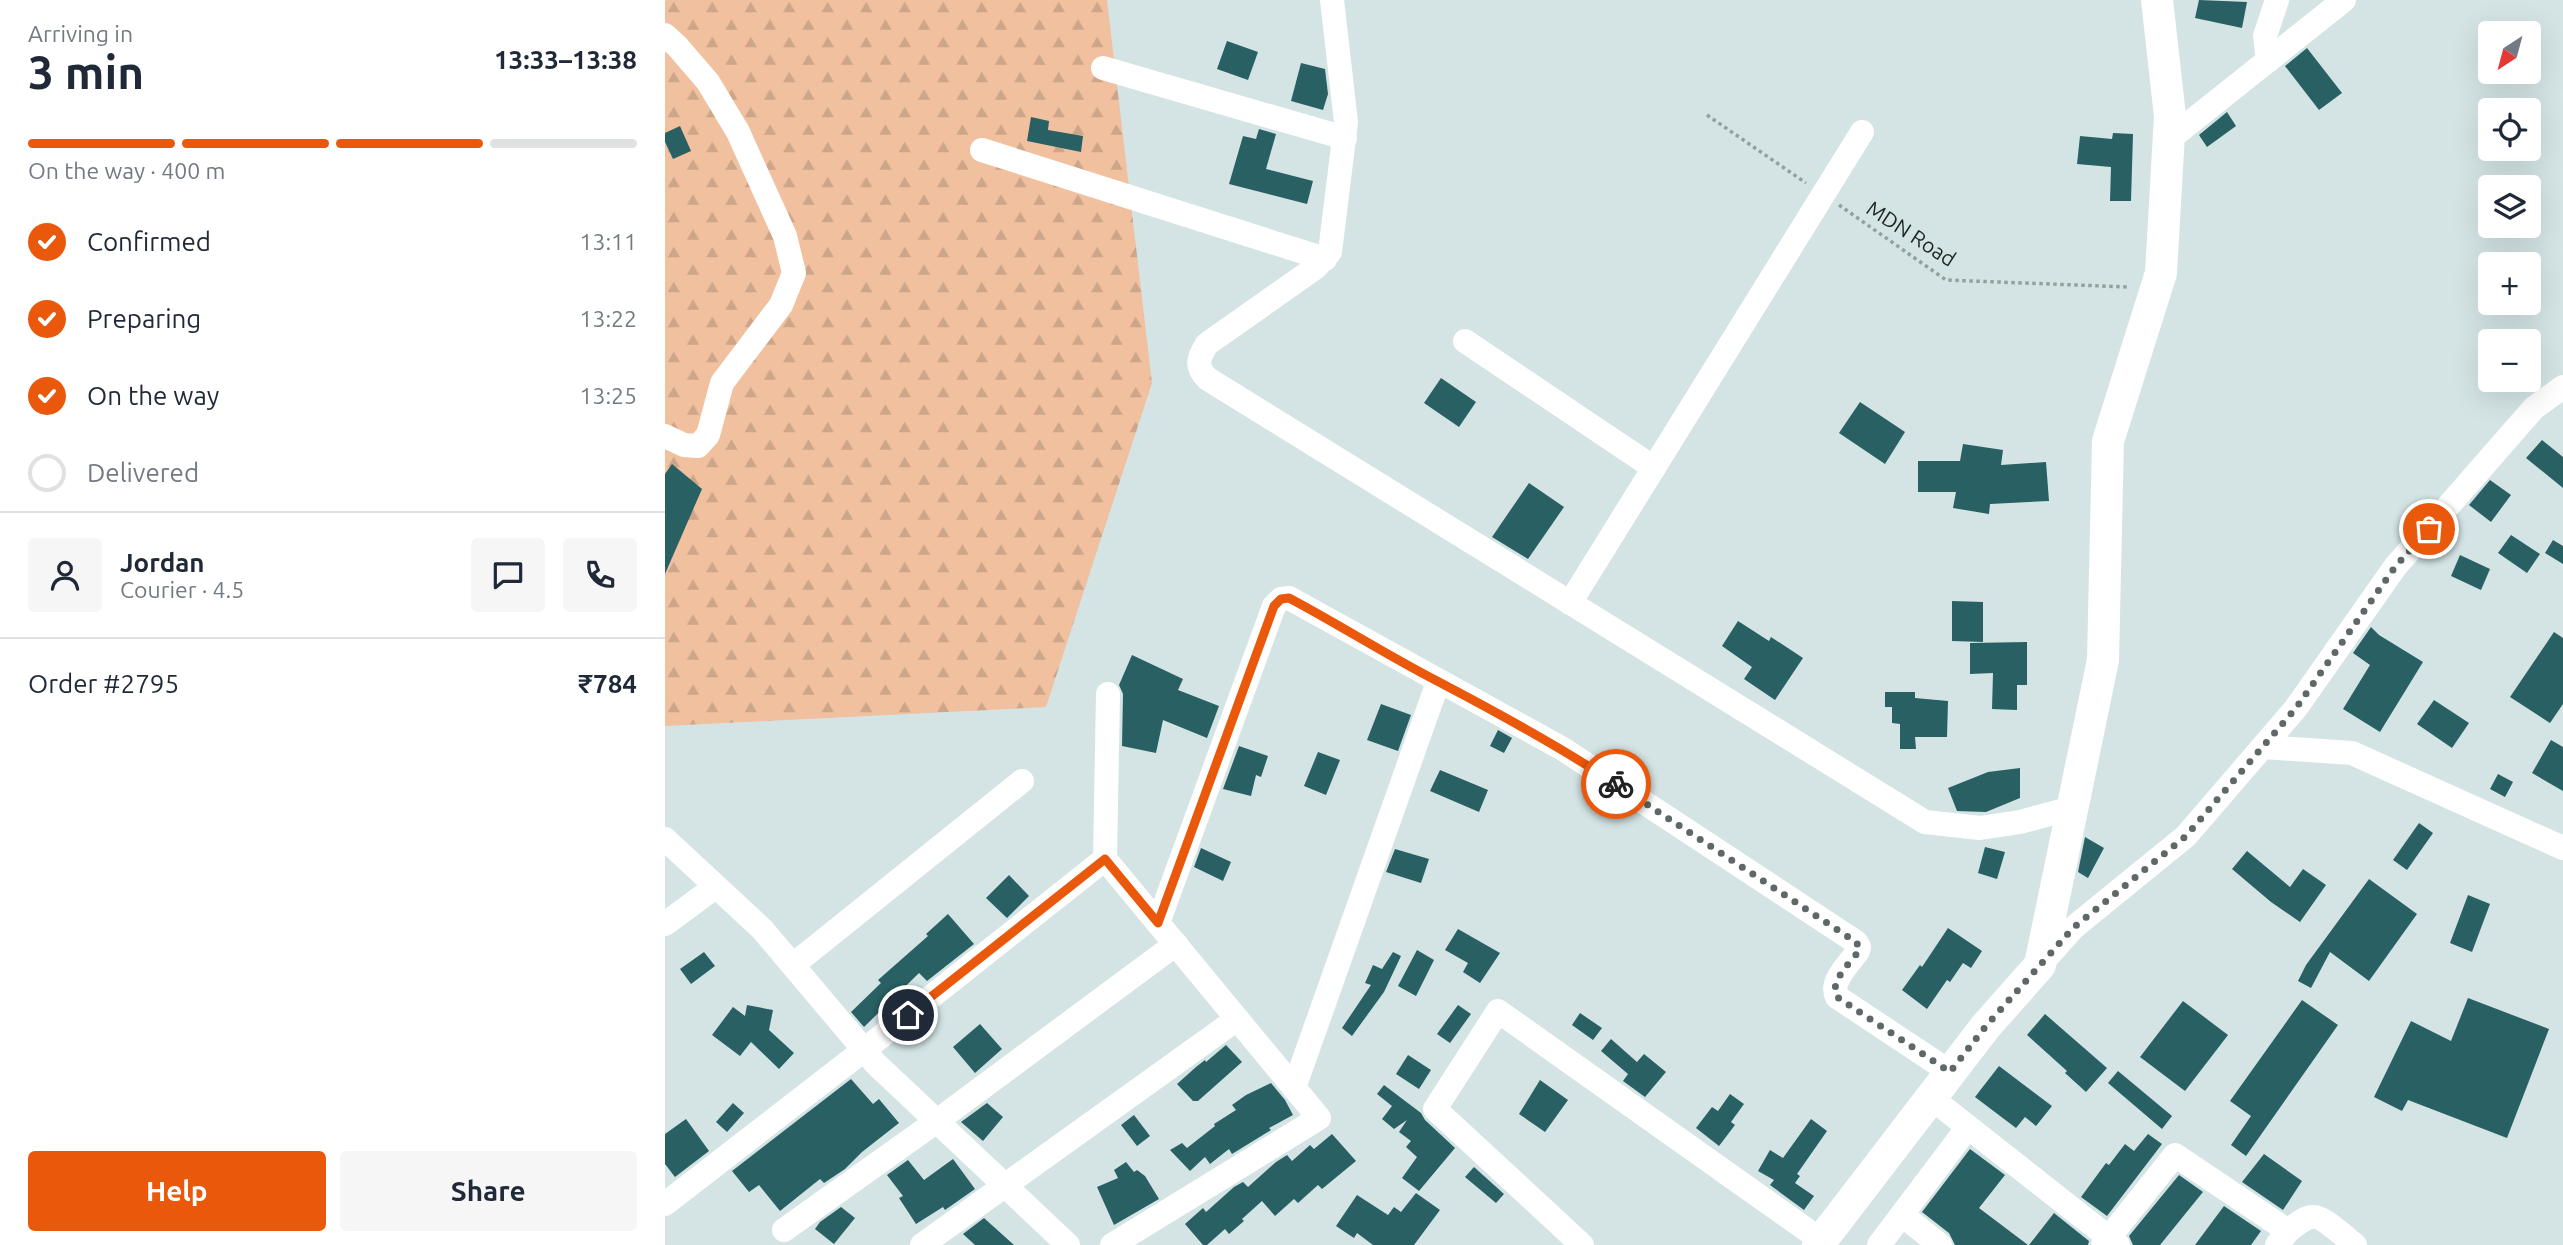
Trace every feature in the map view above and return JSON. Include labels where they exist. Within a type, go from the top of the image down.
[{"type":"main road","points":[[1820,1242],[1986,1026],[2040,965],[2103,660],[2108,441],[2161,272],[2169,116],[2156,8]]},
{"type":"street","points":[[1332,0],[1344,91],[1345,138],[1332,244],[1325,259],[1207,344],[1200,355],[1198,365],[1202,374],[1925,822],[1980,828],[2073,808]]},
{"type":"street","points":[[2268,61],[2265,36],[2277,0]]},
{"type":"street","points":[[2168,140],[2344,0]]},
{"type":"street","points":[[665,35],[708,82],[738,132],[785,236],[794,274],[781,305],[722,383],[708,435],[698,446],[684,445],[665,436]]},
{"type":"street","points":[[1103,68],[1345,138]]},
{"type":"street","points":[[1570,603],[1862,132]]},
{"type":"street","points":[[982,150],[1325,259]]},
{"type":"street","points":[[1465,341],[1654,468]]},
{"type":"street","points":[[2040,965],[2073,928],[2186,836],[2296,708],[2395,567],[2533,408],[2563,387]]},
{"type":"street","points":[[1158,923],[1274,606],[1281,599],[1289,598],[1563,749],[1856,942],[1859,951],[1835,983],[1834,991],[1837,997],[1950,1072]]},
{"type":"street","points":[[1294,1088],[1438,682]]},
{"type":"street","points":[[1108,694],[1105,859],[1319,1118],[1112,1245]]},
{"type":"street","points":[[2263,747],[2352,753],[2563,848]]},
{"type":"street","points":[[793,965],[1022,781]]},
{"type":"street","points":[[665,839],[762,929],[876,1064],[1068,1245]]},
{"type":"street","points":[[665,1204],[1105,859]]},
{"type":"street","points":[[665,924],[715,887]]},
{"type":"street","points":[[784,1230],[937,1121],[1176,944]]},
{"type":"street","points":[[1582,1245],[1435,1109],[1498,1012],[1820,1242]]},
{"type":"street","points":[[922,1245],[1237,1019]]},
{"type":"street","points":[[1930,1097],[2110,1242],[2175,1155],[2283,1238],[2305,1219],[2313,1217],[2320,1218],[2355,1245]]},
{"type":"street","points":[[1879,1245],[1968,1127]]},
{"type":"street","points":[[1902,1215],[1940,1245]]},
{"type":"path","name":"MDN Road","points":[[1707,115],[1946,280],[2128,287]]},
{"type":"green space","points":[[665,0],[1107,0],[1152,383],[1046,707],[665,726]]},
{"type":"building","points":[[2199,0],[2247,2],[2242,28],[2195,18]]},
{"type":"building","points":[[1227,41],[1258,52],[1248,80],[1217,69]]},
{"type":"building","points":[[2307,48],[2342,93],[2319,110],[2285,66]]},
{"type":"building","points":[[1301,63],[1325,69],[1328,94],[1323,110],[1291,101]]},
{"type":"building","points":[[2227,112],[2236,126],[2207,147],[2199,135]]},
{"type":"building","points":[[1031,117],[1049,121],[1048,130],[1083,136],[1081,152],[1027,141]]},
{"type":"building","points":[[680,126],[691,151],[673,159],[665,142],[665,133]]},
{"type":"building","points":[[1259,129],[1276,134],[1266,169],[1313,181],[1307,204],[1229,184],[1243,136],[1256,139]]},
{"type":"building","points":[[2113,133],[2133,134],[2131,201],[2110,201],[2111,167],[2077,164],[2080,136],[2112,139]]},
{"type":"building","points":[[1441,378],[1476,402],[1459,427],[1424,403]]},
{"type":"building","points":[[1860,402],[1905,432],[1885,464],[1839,433]]},
{"type":"building","points":[[2542,440],[2563,457],[2563,488],[2526,458]]},
{"type":"building","points":[[1963,444],[2003,450],[2001,465],[2046,462],[2049,501],[1990,504],[1989,514],[1953,508],[1956,492],[1918,492],[1918,461],[1960,461]]},
{"type":"building","points":[[672,464],[702,489],[665,574],[665,474]]},
{"type":"building","points":[[2490,480],[2511,495],[2491,522],[2469,505]]},
{"type":"building","points":[[1529,483],[1564,507],[1528,559],[1492,537]]},
{"type":"building","points":[[2511,535],[2540,554],[2527,573],[2498,553]]},
{"type":"building","points":[[2553,540],[2563,546],[2563,564],[2545,553]]},
{"type":"building","points":[[2460,555],[2490,569],[2481,590],[2451,576]]},
{"type":"building","points":[[1952,601],[1983,602],[1983,642],[1952,641]]},
{"type":"building","points":[[1738,621],[1769,641],[1771,637],[1803,658],[1775,700],[1744,679],[1752,667],[1722,646]]},
{"type":"building","points":[[2371,627],[2379,635],[2423,662],[2380,732],[2343,709],[2370,665],[2353,653]]},
{"type":"building","points":[[2554,632],[2563,638],[2563,704],[2550,723],[2510,697]]},
{"type":"building","points":[[2027,642],[2027,685],[2017,685],[2017,710],[1992,709],[1993,673],[1970,674],[1970,643]]},
{"type":"building","points":[[1132,655],[1183,679],[1178,690],[1219,706],[1207,738],[1163,720],[1156,753],[1122,746],[1123,694],[1119,685]]},
{"type":"building","points":[[1885,692],[1915,692],[1915,698],[1948,701],[1947,737],[1915,737],[1916,749],[1900,749],[1900,724],[1892,723],[1892,707],[1885,707]]},
{"type":"building","points":[[2434,700],[2469,723],[2452,748],[2417,724]]},
{"type":"building","points":[[1381,704],[1411,715],[1398,751],[1367,740]]},
{"type":"building","points":[[1498,730],[1512,738],[1504,753],[1490,746]]},
{"type":"building","points":[[2551,740],[2563,747],[2563,791],[2532,773]]},
{"type":"building","points":[[1239,746],[1268,756],[1261,777],[1256,775],[1251,796],[1223,789]]},
{"type":"building","points":[[1318,752],[1340,760],[1326,795],[1304,786]]},
{"type":"building","points":[[2020,768],[2020,798],[1986,812],[1957,811],[1948,788],[1988,772]]},
{"type":"building","points":[[1440,770],[1488,790],[1479,812],[1430,791]]},
{"type":"building","points":[[2498,774],[2513,782],[2505,797],[2490,789]]},
{"type":"building","points":[[2419,823],[2433,833],[2407,870],[2393,860]]},
{"type":"building","points":[[2085,837],[2104,848],[2088,878],[2078,872]]},
{"type":"building","points":[[1985,847],[2005,852],[1997,879],[1978,873]]},
{"type":"building","points":[[1201,848],[1231,862],[1223,881],[1194,867]]},
{"type":"building","points":[[1395,849],[1429,859],[1421,883],[1386,872]]},
{"type":"building","points":[[2247,851],[2290,887],[2303,869],[2326,885],[2300,922],[2232,869]]},
{"type":"building","points":[[1009,875],[1029,896],[1007,918],[986,898]]},
{"type":"building","points":[[2369,879],[2417,914],[2369,981],[2330,952],[2311,988],[2298,981],[2306,965]]},
{"type":"building","points":[[2468,895],[2490,904],[2472,952],[2450,943]]},
{"type":"building","points":[[948,914],[974,944],[927,981],[919,973],[864,1027],[851,1012],[881,983],[878,980],[928,936],[926,934]]},
{"type":"building","points":[[1948,928],[1982,951],[1971,968],[1963,963],[1950,982],[1947,980],[1927,1009],[1902,990],[1920,965],[1922,967]]},
{"type":"building","points":[[1458,929],[1500,953],[1480,983],[1463,972],[1468,963],[1445,950]]},
{"type":"building","points":[[1417,950],[1434,960],[1416,996],[1398,986]]},
{"type":"building","points":[[704,952],[715,966],[691,984],[680,969]]},
{"type":"building","points":[[1393,952],[1401,956],[1384,992],[1352,1036],[1342,1028],[1371,985],[1365,983],[1373,965],[1382,969]]},
{"type":"building","points":[[2468,998],[2549,1029],[2507,1138],[2408,1100],[2402,1111],[2374,1097],[2411,1021],[2451,1041]]},
{"type":"building","points":[[2302,1000],[2338,1025],[2246,1156],[2231,1145],[2251,1116],[2230,1101]]},
{"type":"building","points":[[2183,1001],[2228,1035],[2185,1091],[2140,1057]]},
{"type":"building","points":[[747,1005],[773,1010],[769,1030],[794,1053],[779,1069],[751,1042],[740,1056],[712,1035],[733,1007],[745,1016]]},
{"type":"building","points":[[1458,1005],[1471,1014],[1450,1043],[1437,1034]]},
{"type":"building","points":[[1580,1013],[1602,1028],[1593,1040],[1572,1025]]},
{"type":"building","points":[[2045,1014],[2107,1068],[2086,1092],[2027,1035]]},
{"type":"building","points":[[980,1024],[1002,1049],[975,1073],[953,1047]]},
{"type":"building","points":[[1611,1039],[1637,1062],[1644,1054],[1666,1072],[1645,1097],[1623,1081],[1628,1074],[1601,1051]]},
{"type":"building","points":[[1226,1045],[1242,1062],[1198,1101],[1193,1101],[1177,1084]]},
{"type":"building","points":[[1408,1055],[1431,1070],[1419,1089],[1396,1074]]},
{"type":"building","points":[[1999,1066],[2052,1106],[2036,1126],[2025,1117],[2016,1128],[1975,1097]]},
{"type":"building","points":[[2118,1071],[2172,1116],[2162,1129],[2108,1083]]},
{"type":"building","points":[[851,1079],[873,1104],[879,1099],[899,1123],[845,1169],[824,1183],[820,1179],[780,1211],[759,1185],[749,1192],[732,1171]]},
{"type":"building","points":[[1540,1080],[1568,1100],[1545,1132],[1519,1114]]},
{"type":"building","points":[[1271,1083],[1293,1115],[1269,1128],[1271,1130],[1232,1154],[1229,1149],[1210,1164],[1205,1157],[1190,1171],[1170,1150],[1182,1143],[1187,1148],[1215,1126],[1214,1124],[1236,1110],[1232,1105]]},
{"type":"building","points":[[1384,1085],[1421,1113],[1455,1148],[1419,1191],[1402,1178],[1417,1157],[1406,1147],[1411,1141],[1399,1132],[1407,1120],[1394,1129],[1382,1119],[1392,1106],[1377,1094]]},
{"type":"building","points":[[1730,1094],[1744,1104],[1731,1122],[1735,1125],[1719,1146],[1696,1128],[1712,1107],[1718,1111]]},
{"type":"building","points":[[733,1103],[744,1113],[727,1132],[716,1122]]},
{"type":"building","points":[[987,1103],[1003,1117],[983,1141],[961,1122]]},
{"type":"building","points":[[1134,1115],[1150,1136],[1137,1146],[1121,1125]]},
{"type":"building","points":[[686,1119],[709,1151],[675,1177],[665,1164],[665,1134]]},
{"type":"building","points":[[1811,1119],[1827,1131],[1797,1174],[1800,1176],[1795,1183],[1814,1196],[1804,1210],[1770,1185],[1774,1180],[1758,1171],[1770,1150],[1783,1158]]},
{"type":"building","points":[[1332,1134],[1356,1161],[1322,1189],[1318,1185],[1298,1203],[1294,1199],[1275,1216],[1262,1201],[1229,1234],[1225,1229],[1207,1245],[1203,1245],[1185,1224],[1203,1208],[1206,1212],[1234,1187],[1243,1182],[1248,1187],[1287,1155],[1292,1161],[1310,1145],[1314,1149]]},
{"type":"building","points":[[2148,1134],[2162,1144],[2107,1216],[2081,1197],[2106,1163],[2109,1165],[2125,1144],[2134,1151]]},
{"type":"building","points":[[1970,1149],[2005,1175],[1979,1208],[2028,1245],[1955,1245],[1949,1233],[1922,1212]]},
{"type":"building","points":[[2264,1154],[2302,1181],[2283,1210],[2242,1182]]},
{"type":"building","points":[[953,1159],[975,1189],[945,1210],[943,1207],[916,1224],[899,1198],[903,1196],[887,1175],[908,1160],[924,1180]]},
{"type":"building","points":[[1126,1162],[1134,1172],[1137,1170],[1145,1176],[1159,1199],[1114,1225],[1097,1187],[1118,1178],[1114,1170]]},
{"type":"building","points":[[1474,1167],[1504,1194],[1496,1203],[1465,1177]]},
{"type":"building","points":[[2179,1175],[2203,1192],[2160,1245],[2133,1245],[2129,1236]]},
{"type":"building","points":[[1416,1193],[1440,1210],[1414,1245],[1373,1245],[1357,1233],[1354,1238],[1336,1226],[1357,1195],[1388,1215],[1394,1207],[1401,1212]]},
{"type":"building","points":[[2224,1206],[2261,1231],[2251,1245],[2195,1245]]},
{"type":"building","points":[[841,1207],[855,1218],[834,1244],[815,1229],[820,1222]]},
{"type":"building","points":[[2054,1213],[2089,1241],[2088,1245],[2029,1245]]},
{"type":"building","points":[[984,1218],[1014,1245],[975,1245],[963,1234]]},
{"type":"way so far","points":[[1616,784],[1856,942],[1859,951],[1835,983],[1834,991],[1837,997],[1950,1072],[1986,1026],[2073,928],[2186,836],[2296,708],[2395,567],[2429,529]]},
{"type":"route","points":[[908,1015],[1105,859],[1158,923],[1274,606],[1281,599],[1289,598],[1336,623],[1563,749],[1616,784]]}]
